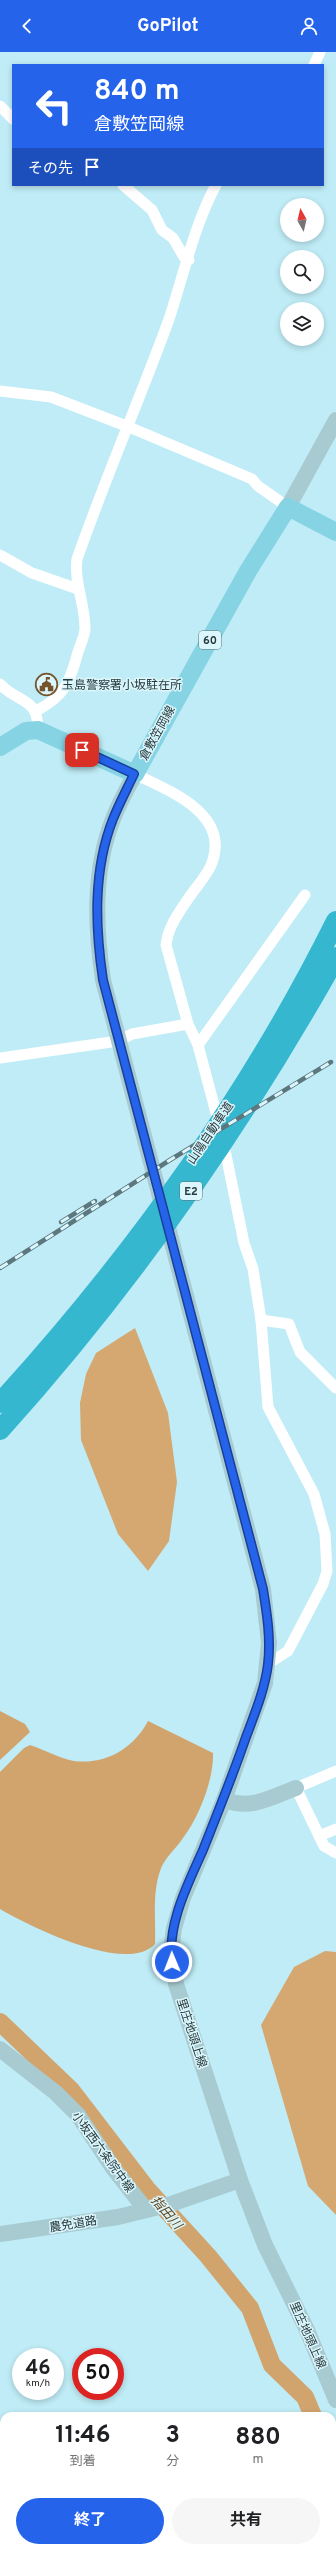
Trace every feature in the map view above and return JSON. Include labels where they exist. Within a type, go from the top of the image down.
[{"type":"highway","name":"山陽自動車道","points":[[284,1032],[336,921]]},
{"type":"highway","name":"山陽自動車道","points":[[0,1430],[71,1336],[336,957]]},
{"type":"highway","name":"山陽自動車道","points":[[0,1403],[71,1336]]},
{"type":"main road","points":[[336,420],[288,507],[336,532]]},
{"type":"main road","name":"倉敷笠岡線","points":[[38,730],[134,774],[248,571],[288,507]]},
{"type":"main road","points":[[0,747],[26,731],[38,730]]},
{"type":"main road","name":"里庄地頭上線","points":[[134,774],[113,819],[99,870],[97,898],[99,950],[118,1041],[263,1589],[269,1630],[268,1664],[265,1683],[224,1800],[183,1898],[174,1928],[171,1951],[176,1984],[240,2180],[264,2245],[307,2330],[336,2400]]},
{"type":"main road","points":[[224,1800],[238,1805],[252,1804],[296,1788]]},
{"type":"main road","name":"小坂西六条院中線","points":[[0,2049],[56,2093],[78,2115],[113,2168],[150,2209]]},
{"type":"main road","points":[[150,2209],[171,2204],[240,2180]]},
{"type":"main road","name":"農免道路","points":[[0,2234],[118,2217],[150,2209]]},
{"type":"street","points":[[314,64],[320,52]]},
{"type":"street","points":[[0,106],[12,119]]},
{"type":"street","points":[[125,186],[152,210],[162,230],[173,238],[184,257],[189,260]]},
{"type":"street","points":[[36,711],[52,703],[62,693],[71,678],[85,629],[75,574],[77,559],[130,427],[189,260],[201,217],[216,186]]},
{"type":"street","points":[[0,391],[51,397],[130,427],[252,479],[258,486],[288,507]]},
{"type":"street","points":[[0,555],[32,573],[78,589]]},
{"type":"street","points":[[0,685],[32,706],[36,711],[38,730]]},
{"type":"street","points":[[134,774],[177,794],[206,816],[213,832],[215,848],[212,863],[177,915],[168,934],[166,944],[188,1024],[198,1045],[230,1167],[244,1243],[253,1269],[261,1320],[268,1407],[314,1494],[325,1534],[327,1571],[323,1584],[288,1651],[268,1664]]},
{"type":"street","points":[[198,1045],[304,895]]},
{"type":"street","points":[[0,1058],[118,1041],[132,1034],[188,1024]]},
{"type":"street","points":[[261,1320],[289,1324],[300,1352],[336,1388]]},
{"type":"street","points":[[336,1771],[296,1788],[324,1846],[336,1854]]},
{"type":"street","points":[[319,1836],[336,1829]]},
{"type":"shaded area","points":[[135,1328],[168,1413],[177,1482],[169,1541],[148,1571],[118,1534],[81,1440],[80,1403],[86,1374],[96,1353]]},
{"type":"shaded area","points":[[0,1711],[25,1724],[30,1732],[0,1760]]},
{"type":"shaded area","points":[[148,1721],[213,1753],[211,1774],[200,1809],[195,1820],[164,1862],[160,1871],[155,1898],[155,1944],[141,1952],[123,1954],[101,1951],[54,1936],[0,1909],[0,1772],[24,1748],[30,1745],[74,1761],[86,1762],[108,1757],[127,1747],[142,1731]]},
{"type":"shaded area","points":[[325,1951],[336,1952],[336,2215],[308,2186],[261,2025],[294,1967]]},
{"type":"waterway","name":"指田川","points":[[0,2022],[71,2090],[147,2189],[208,2256],[250,2308],[272,2365],[305,2397],[311,2412]]},
{"type":"railway","points":[[0,1268],[170,1160],[331,1062]]},
{"type":"railway","points":[[61,1222],[95,1201]]},
{"type":"place","name":"玉島警察署小坂駐在所","points":[[46,685]]},
{"type":"route","points":[[82,750],[134,774],[113,819],[99,870],[97,923],[103,980],[263,1589],[270,1643],[265,1683],[251,1725],[224,1800],[183,1898],[174,1928],[171,1951],[172,1962]]}]
